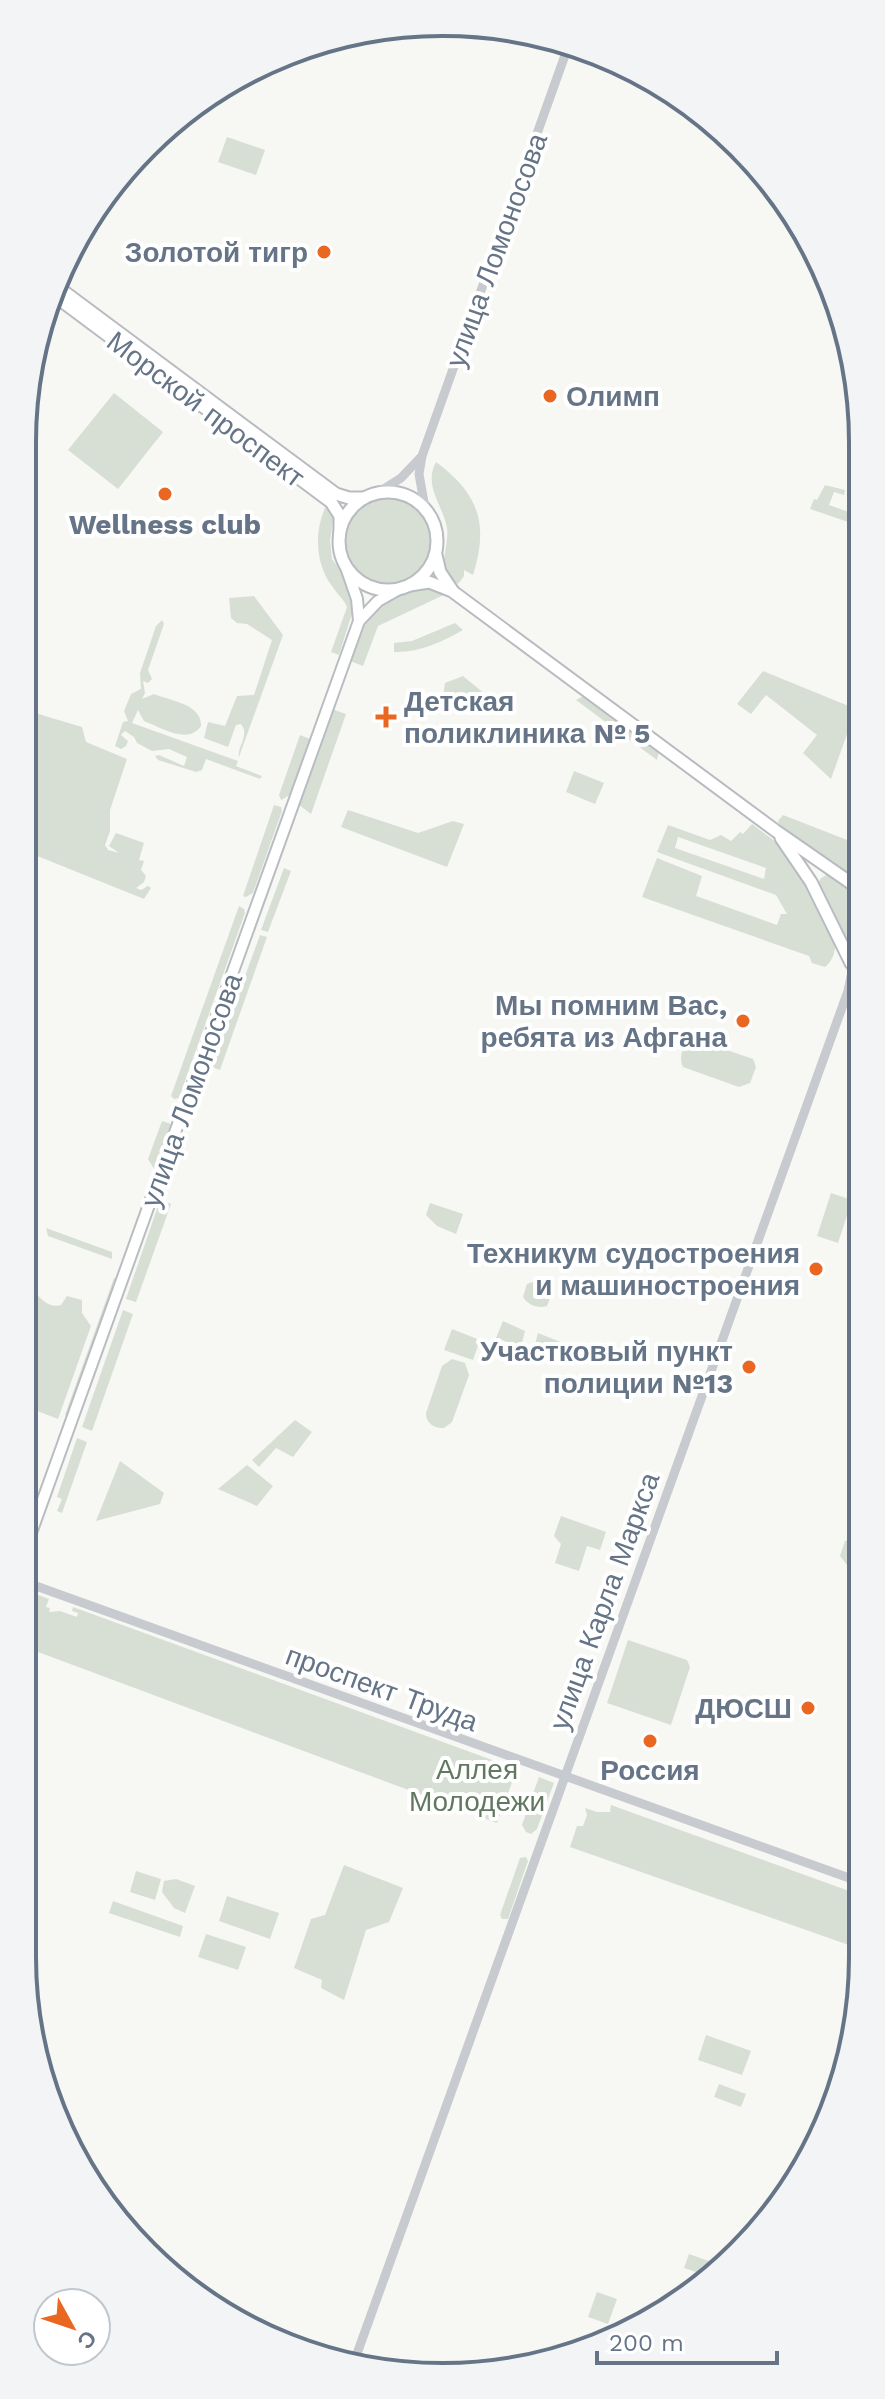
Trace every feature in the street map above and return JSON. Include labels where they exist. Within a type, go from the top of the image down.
[{"type":"main road","name":"Морской проспект","points":[[65,294],[80,309],[301,474],[336,494],[363,498]]},
{"type":"main road","name":"Морской проспект","points":[[62,300],[80,309]]},
{"type":"main road","name":"Морской проспект","points":[[301,474],[336,508],[340,516],[340,531]]},
{"type":"main road","points":[[359,621],[357,599],[340,550],[340,531],[347,514],[363,498],[379,492],[406,494],[425,508],[436,530],[440,572],[452,591]]},
{"type":"main road","points":[[359,621],[378,601],[426,572],[436,553]]},
{"type":"main road","points":[[346,567],[358,580],[371,587],[386,590],[429,582],[452,591],[849,882]]},
{"type":"main road","name":"улица Ломоносова","points":[[36,1519],[359,621]]},
{"type":"main road","points":[[776,831],[814,887],[849,959]]},
{"type":"main road","points":[[814,887],[821,876],[835,872]]},
{"type":"street","name":"улица Ломоносова","points":[[422,456],[565,55]]},
{"type":"street","points":[[379,492],[401,478],[422,456]]},
{"type":"street","points":[[422,456],[419,474],[425,508]]},
{"type":"street","points":[[848,991],[849,986]]},
{"type":"street","name":"улица Карла Маркса","points":[[357,2354],[848,991]]},
{"type":"street","name":"проспект Труда","points":[[36,1586],[849,1878]]},
{"type":"green space","points":[[227,137],[265,150],[256,175],[218,162]]},
{"type":"green space","points":[[114,393],[163,432],[118,489],[68,450]]},
{"type":"green space","points":[[436,462],[471,498],[480,525],[478,557],[473,575],[464,570],[458,584],[447,575],[444,567],[447,528],[433,487]]},
{"type":"green space","points":[[825,485],[845,490],[844,495],[834,492],[829,505],[849,512],[849,522],[810,509],[814,499],[817,500]]},
{"type":"green space","points":[[388,496],[405,499],[420,509],[430,524],[433,541],[430,558],[420,573],[405,583],[388,586],[371,583],[356,573],[346,558],[343,541],[346,524],[356,509],[371,499]]},
{"type":"green space","points":[[326,506],[334,515],[330,541],[332,559],[345,577],[354,607],[339,655],[331,652],[347,607],[326,577],[319,557],[319,526]]},
{"type":"green space","points":[[428,585],[450,592],[378,626],[363,666],[350,661],[368,620],[385,601]]},
{"type":"green space","points":[[254,596],[283,635],[239,757],[244,736],[241,724],[236,725],[228,747],[204,738],[208,722],[225,726],[237,696],[254,695],[272,640],[231,618],[229,598]]},
{"type":"green space","points":[[162,620],[164,624],[148,670],[152,679],[148,683],[143,681],[145,693],[142,699],[154,694],[184,704],[196,713],[201,726],[189,734],[174,733],[144,721],[138,710],[132,723],[238,761],[236,766],[262,776],[260,779],[206,759],[202,770],[196,772],[158,760],[155,756],[159,755],[184,766],[187,757],[169,749],[152,751],[137,743],[125,731],[121,735],[128,741],[126,746],[121,749],[115,746],[123,722],[128,721],[124,711],[131,694],[141,689],[140,673],[156,626]]},
{"type":"green space","points":[[455,623],[463,630],[447,639],[421,649],[394,652],[394,643],[412,641]]},
{"type":"green space","points":[[763,671],[849,706],[849,729],[831,779],[803,753],[817,735],[766,695],[751,714],[737,704]]},
{"type":"green space","points":[[463,676],[486,695],[502,699],[507,704],[467,713],[442,703],[445,683]]},
{"type":"green space","points":[[586,695],[659,751],[657,760],[576,700]]},
{"type":"green space","points":[[332,709],[346,714],[311,814],[298,804]]},
{"type":"green space","points":[[36,713],[82,727],[86,742],[127,759],[110,810],[110,831],[105,845],[108,850],[119,853],[109,846],[116,833],[144,843],[139,860],[144,861],[141,870],[146,876],[136,888],[151,888],[144,899],[36,855]]},
{"type":"green space","points":[[300,735],[310,739],[290,795],[281,800],[279,795]]},
{"type":"green space","points":[[574,771],[604,783],[595,804],[566,792]]},
{"type":"green space","points":[[274,805],[281,807],[282,811],[253,893],[246,897],[243,896]]},
{"type":"green space","points":[[348,810],[418,833],[453,821],[464,824],[447,867],[341,827]]},
{"type":"green space","points":[[783,815],[849,841],[849,875],[779,824]]},
{"type":"green space","points":[[752,824],[782,848],[804,880],[833,937],[834,952],[825,967],[812,963],[809,956],[642,897],[657,858],[702,876],[696,896],[777,925],[781,914],[787,914],[776,895],[657,852],[668,825],[710,840],[721,835],[731,841],[740,832],[743,834]],"holes":[[[678,837],[766,868],[764,879],[675,848]]]},
{"type":"green space","points":[[284,868],[291,871],[268,932],[261,930]]},
{"type":"green space","points":[[828,874],[849,887],[849,945],[817,885]]},
{"type":"green space","points":[[239,906],[245,913],[179,1098],[174,1099],[171,1096]]},
{"type":"green space","points":[[260,935],[267,937],[220,1070],[212,1067]]},
{"type":"green space","points":[[695,1039],[753,1059],[756,1067],[750,1083],[739,1087],[683,1067],[683,1050],[687,1043]]},
{"type":"green space","points":[[162,1121],[171,1124],[154,1169],[148,1159]]},
{"type":"green space","points":[[831,1193],[849,1199],[849,1209],[838,1243],[817,1236]]},
{"type":"green space","points":[[160,1200],[171,1204],[136,1302],[126,1299]]},
{"type":"green space","points":[[430,1203],[463,1214],[456,1234],[437,1226],[426,1215]]},
{"type":"green space","points":[[46,1228],[112,1252],[112,1259],[48,1236]]},
{"type":"green space","points":[[114,1278],[118,1279],[68,1417],[65,1415]]},
{"type":"green space","points":[[532,1282],[553,1290],[547,1306],[534,1306],[523,1297],[527,1284]]},
{"type":"green space","points":[[36,1294],[53,1305],[61,1305],[67,1296],[82,1300],[82,1313],[91,1326],[58,1419],[36,1410]]},
{"type":"green space","points":[[123,1310],[133,1314],[92,1431],[82,1427]]},
{"type":"green space","points":[[503,1321],[525,1331],[521,1347],[496,1338]]},
{"type":"green space","points":[[452,1329],[480,1340],[473,1360],[444,1350]]},
{"type":"green space","points":[[538,1333],[563,1343],[556,1360],[533,1352]]},
{"type":"green space","points":[[452,1359],[465,1363],[469,1375],[452,1422],[444,1428],[437,1427],[431,1425],[426,1413],[442,1366]]},
{"type":"green space","points":[[295,1420],[312,1432],[293,1457],[276,1448],[259,1467],[252,1460]]},
{"type":"green space","points":[[77,1438],[87,1442],[62,1513],[57,1511],[62,1499],[57,1497]]},
{"type":"green space","points":[[120,1461],[164,1493],[160,1504],[96,1521]]},
{"type":"green space","points":[[247,1465],[273,1486],[257,1506],[218,1489]]},
{"type":"green space","points":[[561,1516],[606,1532],[600,1550],[587,1546],[579,1571],[555,1563],[561,1544],[554,1536]]},
{"type":"green space","points":[[849,1540],[849,1566],[840,1556],[845,1541]]},
{"type":"green space","name":"Аллея Молодежи","points":[[38,1595],[49,1599],[46,1607],[50,1608],[49,1612],[60,1611],[77,1617],[78,1613],[72,1611],[73,1607],[517,1769],[497,1823],[36,1651],[36,1599]]},
{"type":"green space","points":[[628,1640],[687,1660],[690,1667],[671,1725],[607,1703]]},
{"type":"green space","points":[[539,1777],[554,1783],[537,1829],[531,1834],[522,1825]]},
{"type":"green space","points":[[611,1805],[849,1891],[849,1945],[570,1847],[577,1826],[583,1826],[587,1815],[585,1808],[610,1812]]},
{"type":"green space","points":[[526,1857],[528,1861],[508,1919],[502,1919],[500,1915],[520,1858]]},
{"type":"green space","points":[[344,1865],[403,1888],[389,1922],[366,1930],[344,2000],[321,1988],[322,1980],[294,1968],[311,1919],[325,1915]]},
{"type":"green space","points":[[136,1871],[161,1879],[155,1900],[130,1892]]},
{"type":"green space","points":[[176,1879],[195,1886],[185,1913],[174,1908],[162,1892],[164,1881]]},
{"type":"green space","points":[[227,1896],[279,1913],[270,1939],[219,1921]]},
{"type":"green space","points":[[113,1901],[183,1926],[180,1937],[109,1913]]},
{"type":"green space","points":[[206,1934],[246,1947],[238,1970],[198,1957]]},
{"type":"green space","points":[[706,2035],[751,2051],[742,2075],[698,2060]]},
{"type":"green space","points":[[719,2084],[746,2094],[741,2107],[714,2097]]},
{"type":"green space","points":[[689,2254],[711,2262],[698,2273],[684,2268]]},
{"type":"green space","points":[[597,2292],[617,2299],[608,2324],[588,2317]]},
{"type":"place","name":"Золотой тигр","points":[[324,252]]},
{"type":"place","name":"Олимп","points":[[550,396]]},
{"type":"place","name":"Wellness club","points":[[165,494]]},
{"type":"place","name":"Детская поликлиника № 5","points":[[386,717]]},
{"type":"place","name":"Мы помним Вас, ребята из Афгана","points":[[743,1021]]},
{"type":"place","name":"Техникум судостроения и машиностроения","points":[[816,1269]]},
{"type":"place","name":"Участковый пункт полиции №13","points":[[749,1367]]},
{"type":"place","name":"ДЮСШ","points":[[808,1708]]},
{"type":"place","name":"Россия","points":[[650,1741]]}]
